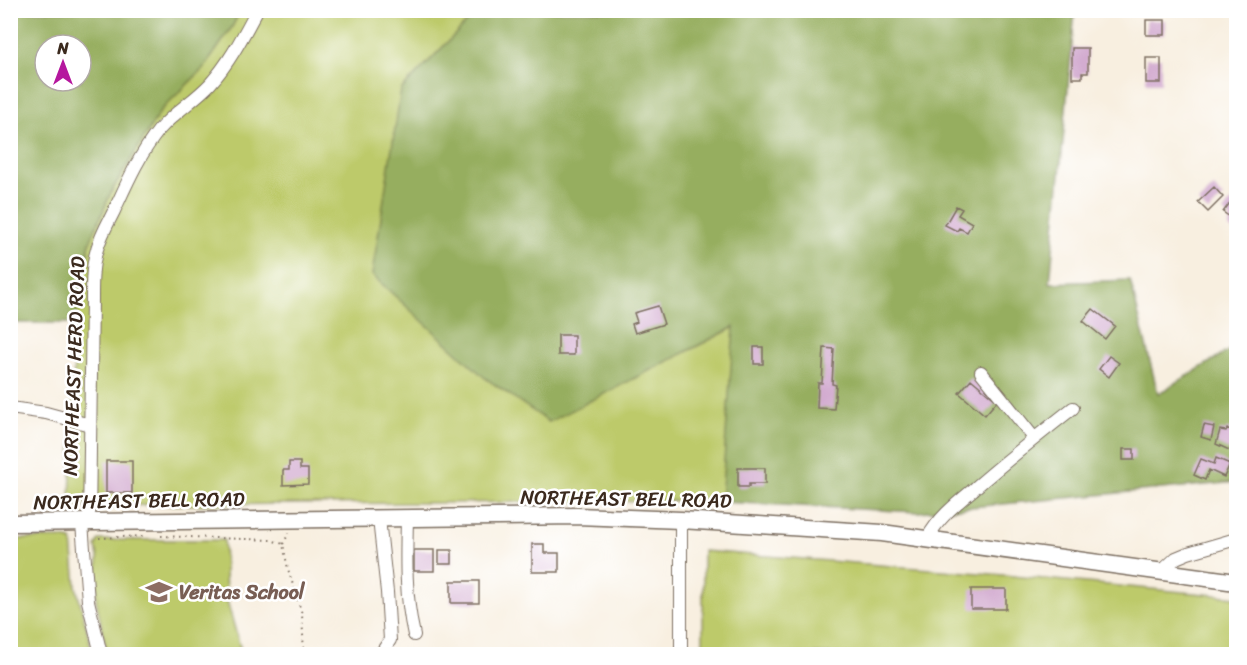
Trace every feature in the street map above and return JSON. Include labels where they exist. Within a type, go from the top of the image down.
[{"type":"main road","name":"NORTHEAST BELL ROAD","points":[[10,523],[578,516],[681,520],[837,529],[927,539],[1236,582]]},
{"type":"street","name":"NORTHEAST HERD ROAD","points":[[101,654],[88,601],[86,523],[93,276],[98,246],[132,172],[149,143],[160,128],[191,102],[222,70],[257,10]]},
{"type":"street","points":[[981,372],[1034,438]]},
{"type":"street","points":[[10,408],[46,413],[90,424]]},
{"type":"street","points":[[927,539],[935,525],[1001,464],[1073,408]]},
{"type":"street","points":[[379,519],[390,640],[382,652]]},
{"type":"street","points":[[407,519],[407,587],[414,635]]},
{"type":"street","points":[[681,520],[681,654]]},
{"type":"street","points":[[1161,572],[1176,558],[1236,539]]},
{"type":"path","points":[[99,538],[201,537],[271,540],[283,544],[302,614],[304,654]]},
{"type":"green space","points":[[10,11],[240,11],[204,68],[161,110],[111,192],[90,242],[75,323],[11,323]]},
{"type":"green space","points":[[240,11],[478,11],[401,90],[484,377],[549,422],[735,327],[721,502],[70,506],[75,323],[90,242],[111,192],[161,110],[204,68]]},
{"type":"green space","points":[[478,11],[1075,11],[1050,283],[1130,280],[1158,394],[1236,346],[1236,482],[918,512],[721,502],[734,327],[549,422],[484,377],[372,275],[401,90]]},
{"type":"green space","points":[[61,538],[72,540],[76,586],[93,654],[11,654],[11,539]]},
{"type":"green space","points":[[99,540],[224,540],[226,597],[242,654],[107,654],[96,600],[98,557],[96,546]]},
{"type":"green space","points":[[703,551],[992,574],[1236,597],[1236,654],[703,654]]},
{"type":"building","points":[[1146,20],[1165,20],[1165,35],[1146,35]]},
{"type":"building","points":[[1072,48],[1088,48],[1088,73],[1082,73],[1082,78],[1072,78]]},
{"type":"building","points":[[1146,58],[1161,58],[1161,83],[1146,83]]},
{"type":"building","points":[[1232,186],[1236,186],[1236,233],[1229,228],[1230,217],[1223,212],[1232,200]]},
{"type":"building","points":[[1214,187],[1223,197],[1208,212],[1198,202]]},
{"type":"building","points":[[956,206],[962,209],[958,215],[972,223],[967,232],[959,228],[957,231],[945,225]]},
{"type":"building","points":[[658,306],[664,324],[635,333],[632,324],[637,322],[634,313]]},
{"type":"building","points":[[1093,309],[1115,326],[1105,339],[1083,321]]},
{"type":"building","points":[[558,335],[574,335],[574,355],[558,355]]},
{"type":"building","points":[[754,347],[763,347],[763,364],[754,364]]},
{"type":"building","points":[[824,348],[834,349],[832,384],[836,385],[834,409],[817,408],[818,383],[822,383]]},
{"type":"building","points":[[1109,356],[1119,363],[1109,377],[1099,369]]},
{"type":"building","points":[[971,379],[997,401],[985,415],[959,393]]},
{"type":"building","points":[[1204,425],[1214,427],[1211,440],[1201,437]]},
{"type":"building","points":[[1227,429],[1236,430],[1236,453],[1216,444],[1220,430],[1226,431]]},
{"type":"building","points":[[1123,449],[1134,449],[1134,460],[1123,460]]},
{"type":"building","points":[[1216,458],[1230,464],[1224,477],[1209,470],[1205,480],[1194,475],[1201,459],[1214,464]]},
{"type":"building","points":[[106,461],[132,461],[132,493],[106,493]]},
{"type":"building","points":[[289,462],[300,462],[300,469],[308,469],[308,484],[283,485],[283,470],[289,470]]},
{"type":"building","points":[[738,468],[765,468],[765,484],[738,487]]},
{"type":"building","points":[[532,544],[544,544],[544,553],[559,553],[559,572],[532,572]]},
{"type":"building","points":[[414,550],[434,550],[434,571],[414,571]]},
{"type":"building","points":[[439,550],[452,550],[452,564],[439,564]]},
{"type":"building","points":[[451,581],[479,581],[479,603],[451,603]]},
{"type":"building","points":[[971,589],[1006,589],[1006,609],[971,609]]},
{"type":"place","name":"Veritas School","points":[[159,592]]}]
